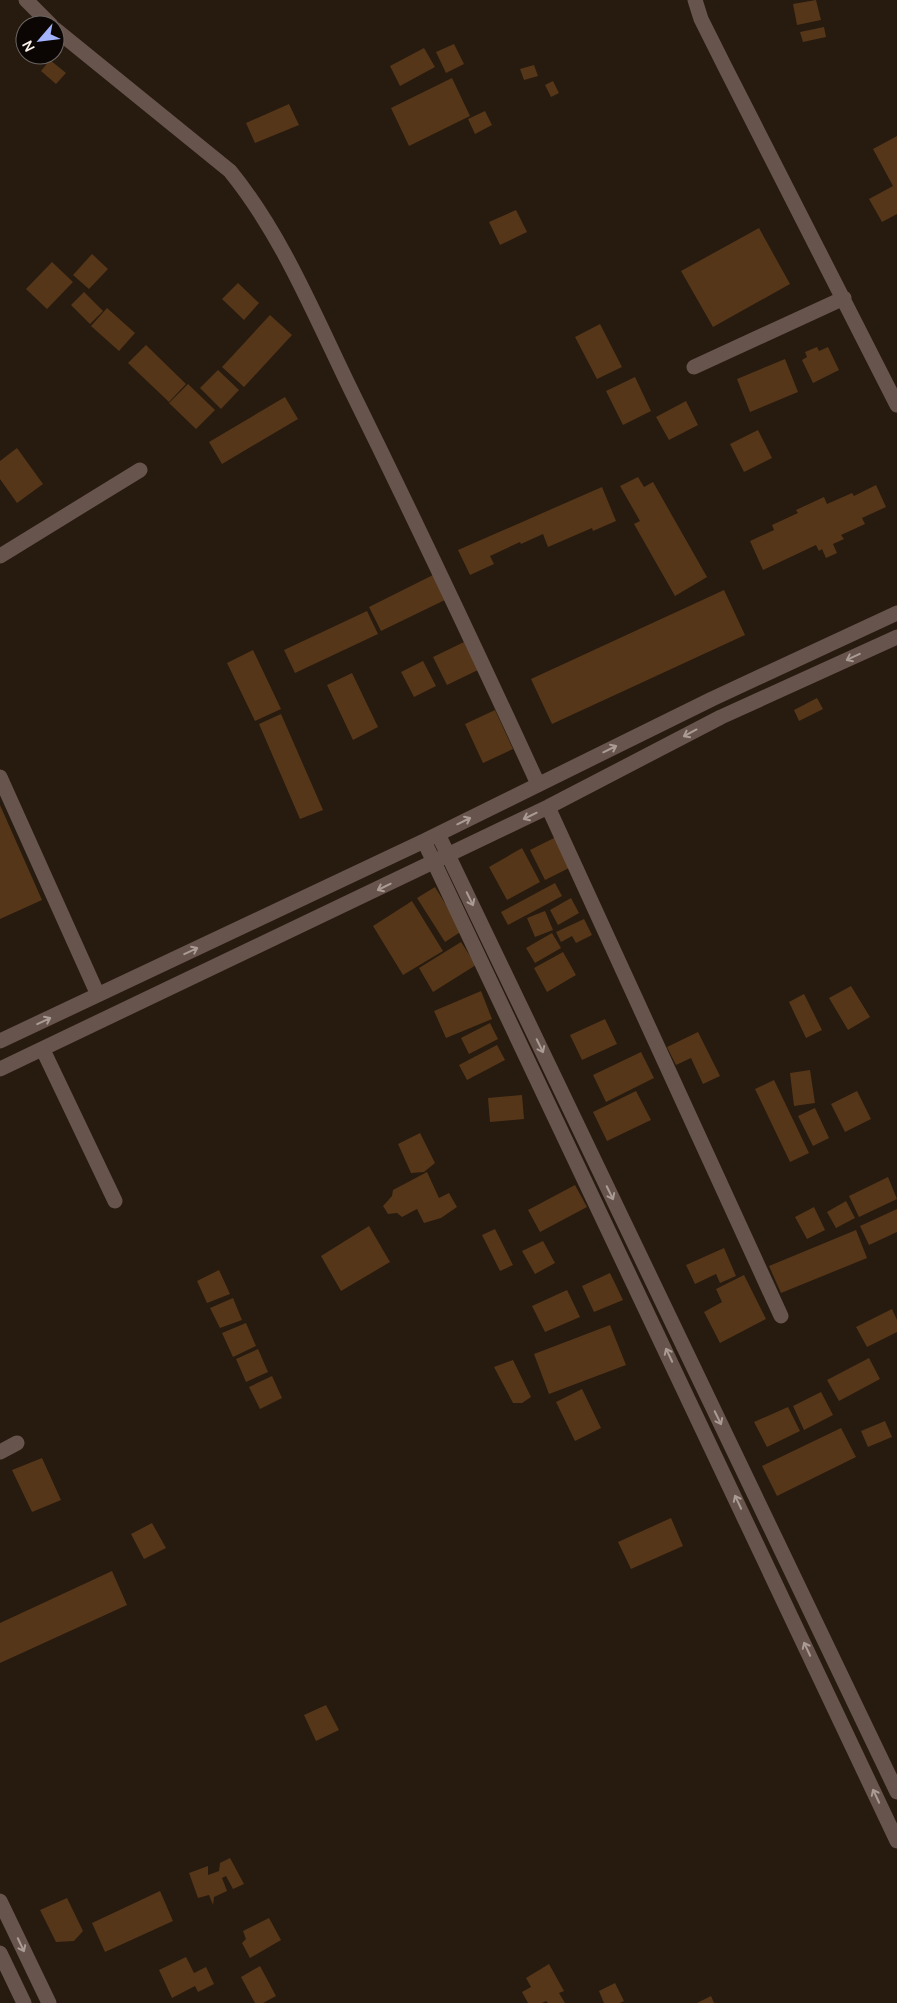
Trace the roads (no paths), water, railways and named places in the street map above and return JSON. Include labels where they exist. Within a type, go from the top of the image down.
[{"type":"street","points":[[26,0],[41,15]]},
{"type":"street","points":[[694,0],[701,19],[725,67],[897,405]]},
{"type":"street","points":[[65,37],[230,171],[252,198],[285,255],[437,564],[538,784]]},
{"type":"street","points":[[694,367],[844,298]]},
{"type":"street","points":[[0,556],[140,470]]},
{"type":"street","points":[[0,1041],[897,613]]},
{"type":"street","points":[[0,1069],[442,859],[548,807],[721,717],[897,637]]},
{"type":"street","points":[[712,700],[721,717]]},
{"type":"street","points":[[0,777],[98,995]]},
{"type":"street","points":[[548,807],[780,1316]]},
{"type":"street","points":[[431,837],[702,1386],[897,1792]]},
{"type":"street","points":[[442,859],[687,1393],[897,1841]]},
{"type":"street","points":[[43,1050],[115,1201]]},
{"type":"street","points":[[687,1393],[702,1386]]},
{"type":"street","points":[[0,1452],[17,1443]]},
{"type":"street","points":[[0,1901],[49,2003]]},
{"type":"street","points":[[0,1953],[24,2003]]}]
